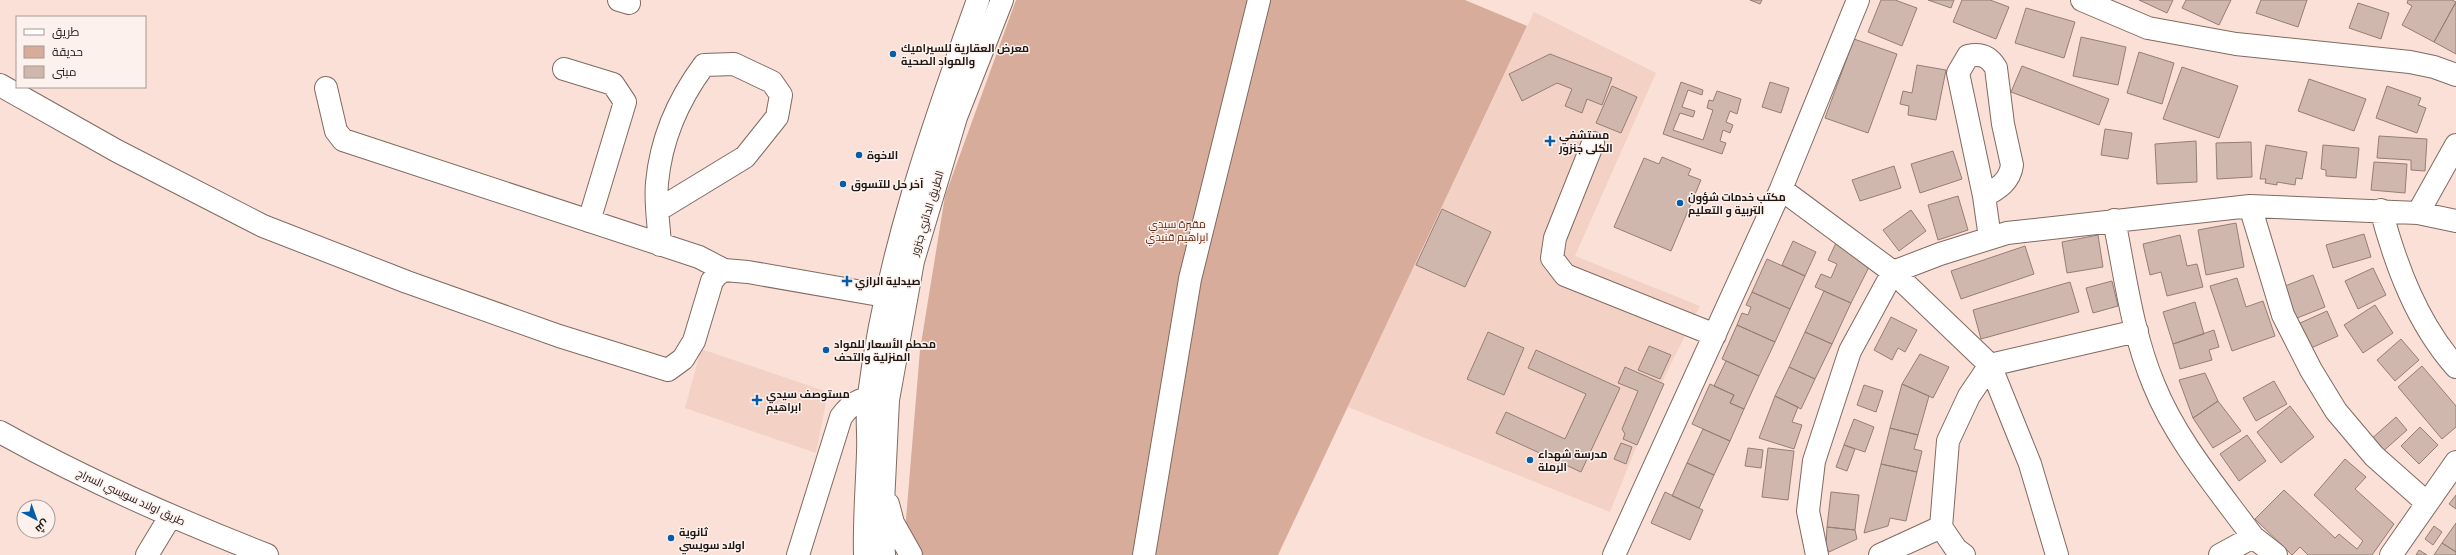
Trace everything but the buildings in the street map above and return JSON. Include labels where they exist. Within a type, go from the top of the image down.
[{"type":"street","name":"الطريق الدائري جنزور","points":[[884,555],[882,525],[884,490],[878,398],[885,296],[932,129],[978,0]]},
{"type":"street","name":"الطريق الدائري جنزور","points":[[865,555],[864,526],[868,452],[878,398],[913,261],[956,117],[1002,0]]},
{"type":"street","points":[[1144,555],[1190,279],[1259,0]]},
{"type":"street","points":[[1614,555],[1781,189],[1858,0]]},
{"type":"street","points":[[2082,0],[2148,28],[2236,44],[2410,62],[2434,67],[2456,75]]},
{"type":"street","points":[[1984,196],[2004,184],[2011,172],[2012,165],[1996,68],[1992,61],[1985,56],[1975,54],[1968,56],[1958,73],[1984,196],[1990,238]]},
{"type":"street","points":[[658,210],[745,157],[777,117],[781,95],[772,82],[734,64],[704,64],[690,84],[669,125],[657,184],[658,210],[660,245]]},
{"type":"street","points":[[564,69],[613,84],[625,102],[589,222]]},
{"type":"street","points":[[0,85],[84,133],[263,226],[407,282],[552,334],[668,370],[683,359],[694,341],[712,281],[724,270]]},
{"type":"street","points":[[326,88],[336,131],[344,140],[699,257],[724,270],[748,272],[885,296]]},
{"type":"street","points":[[1593,143],[1555,238],[1552,258],[1565,275],[1714,335]]},
{"type":"street","points":[[2418,213],[2456,145]]},
{"type":"street","points":[[1781,189],[1893,272],[1990,365],[2030,464],[2056,555]]},
{"type":"street","points":[[1817,555],[1808,511],[1814,461],[1850,351],[1893,272],[1940,254],[2007,233],[2250,206],[2381,210],[2418,213],[2456,221]]},
{"type":"street","points":[[2250,206],[2283,315],[2311,370],[2336,411],[2374,456],[2427,503]]},
{"type":"street","points":[[2381,210],[2392,252],[2418,310],[2433,336],[2456,367]]},
{"type":"street","points":[[2114,220],[2136,331],[2154,385],[2180,434],[2254,537],[2276,555]]},
{"type":"street","points":[[1964,555],[1956,549],[1941,527],[1948,440],[1969,396],[1990,365],[2136,331]]},
{"type":"street","points":[[798,555],[838,423],[850,407],[878,398]]},
{"type":"street","name":"طريق اولاد سويسي السراج","points":[[3,439],[170,517],[267,555]]},
{"type":"street","points":[[2391,555],[2456,462]]},
{"type":"street","points":[[884,490],[894,523],[911,555]]},
{"type":"street","points":[[147,555],[170,517]]},
{"type":"street","points":[[1880,555],[1941,527]]},
{"type":"street","points":[[2220,555],[2254,537]]},
{"type":"shaded area","points":[[1534,12],[1656,73],[1575,256],[1700,306],[1665,376],[1610,512],[1348,407]]},
{"type":"shaded area","name":"مستوصف سيدي ابراهيم","points":[[701,349],[828,392],[816,453],[685,408]]},
{"type":"green space","name":"مقبرة سيدي ابراهيم قنيدي","points":[[1016,0],[1465,0],[1527,26],[1278,555],[906,555],[904,543],[920,350],[945,196]]},
{"type":"place","name":"معرض العقارية للسيراميك والمواد الصحية","points":[[893,54]]},
{"type":"place","name":"مستشفي الكلى جنزور","points":[[1550,141]]},
{"type":"place","name":"الاخوة","points":[[859,155]]},
{"type":"place","name":"آخر حل للتسوق","points":[[843,184]]},
{"type":"place","name":"مكتب خدمات شؤون التربية و التعليم","points":[[1680,203]]},
{"type":"place","name":"صيدلية الرازي","points":[[847,281]]},
{"type":"place","name":"محطم الأسعار للمواد المنزلية والتحف","points":[[826,350]]},
{"type":"place","name":"مستوصف سيدي ابراهيم","points":[[757,400]]},
{"type":"place","name":"مدرسة شهداء الرملة","points":[[1530,460]]},
{"type":"place","name":"ثانوية اولاد سويسي","points":[[671,538]]}]
